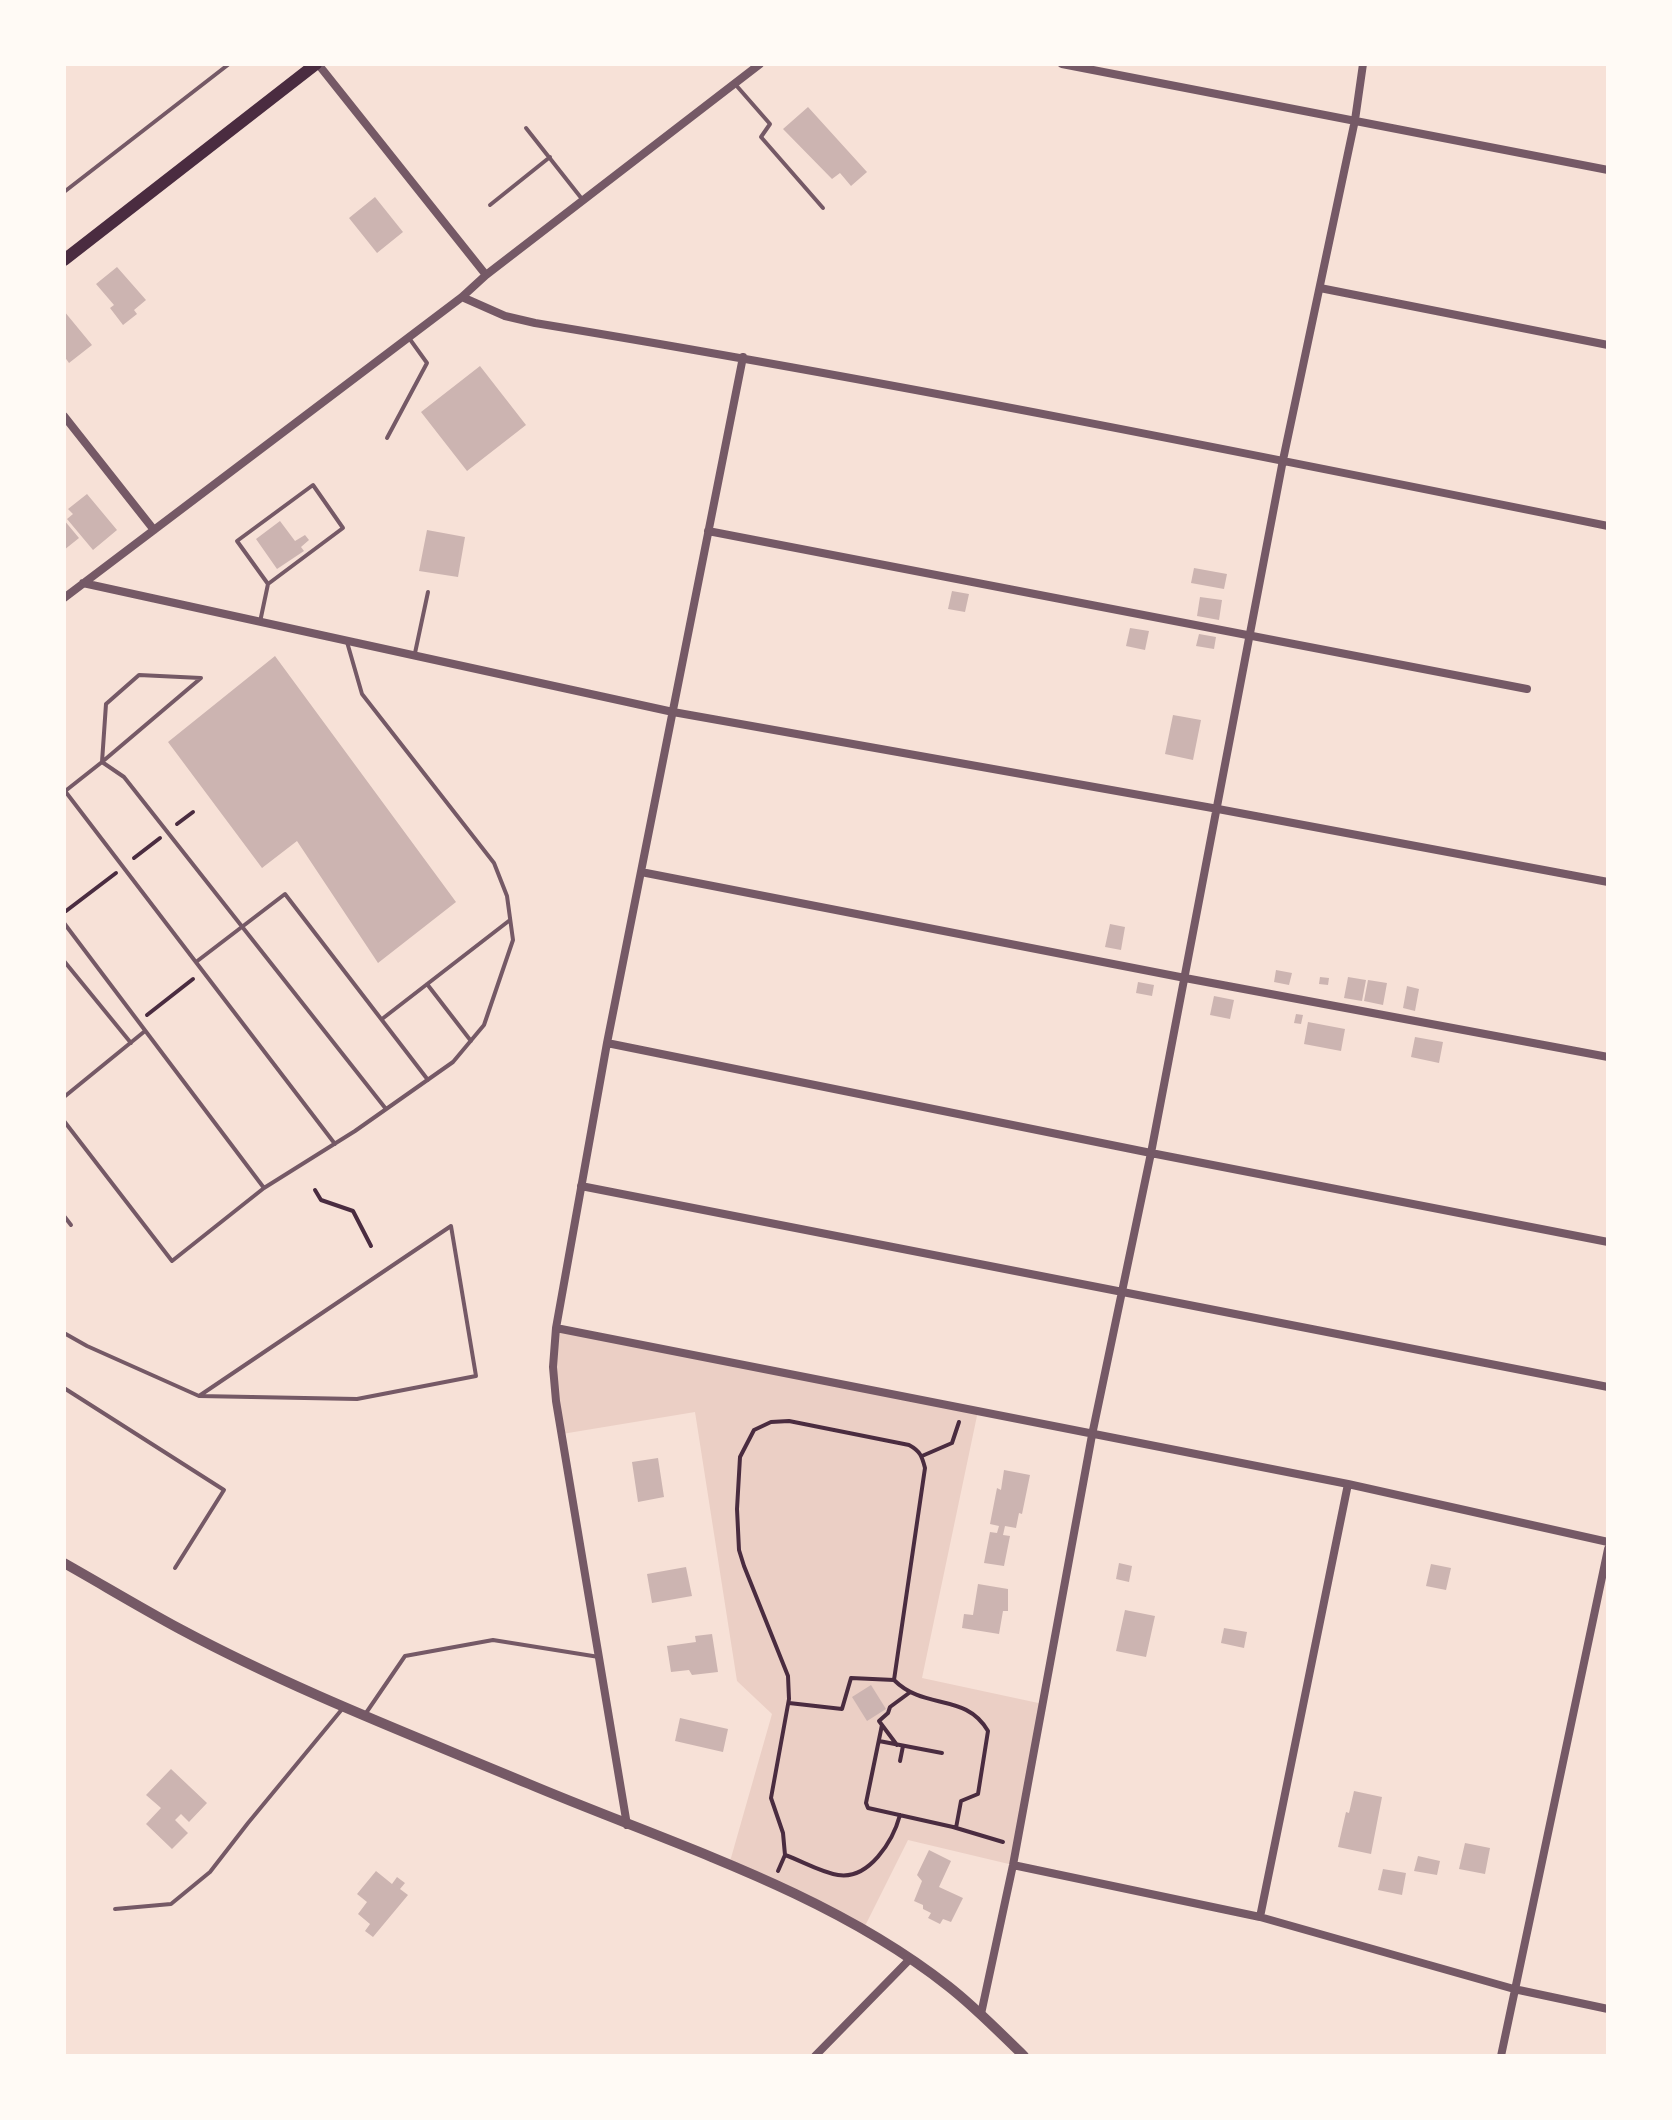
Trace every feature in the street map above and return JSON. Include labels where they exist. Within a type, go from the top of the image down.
[{"type":"main road","points":[[64,260],[317,64]]},
{"type":"street","points":[[317,64],[486,275]]},
{"type":"street","points":[[64,598],[409,338],[760,64]]},
{"type":"street","points":[[1062,64],[1608,170]]},
{"type":"street","points":[[981,2014],[1013,1865],[1092,1435],[1151,1153],[1283,460],[1355,120],[1363,64]]},
{"type":"street","points":[[1320,288],[1608,345]]},
{"type":"street","points":[[462,297],[505,316],[535,323],[743,357],[1283,460],[1608,526]]},
{"type":"street","points":[[627,1825],[556,1401],[553,1367],[556,1328],[607,1043],[743,357]]},
{"type":"street","points":[[64,416],[154,530]]},
{"type":"street","points":[[708,531],[1527,689]]},
{"type":"street","points":[[83,583],[673,712],[1608,882]]},
{"type":"street","points":[[641,872],[1608,1057]]},
{"type":"street","points":[[607,1043],[1608,1242]]},
{"type":"street","points":[[581,1186],[1608,1387]]},
{"type":"street","points":[[556,1328],[1348,1484],[1608,1542]]},
{"type":"street","points":[[1260,1917],[1348,1484]]},
{"type":"street","points":[[1501,2056],[1608,1549]]},
{"type":"street","points":[[64,1563],[182,1630],[364,1715],[729,1865],[840,1917],[948,1985],[1024,2056]]},
{"type":"street","points":[[1013,1865],[1260,1917],[1514,1989],[1608,2009]]},
{"type":"street","points":[[815,2056],[910,1959]]},
{"type":"lane","points":[[64,192],[229,64]]},
{"type":"lane","points":[[735,84],[770,124],[761,137],[823,208]]},
{"type":"lane","points":[[526,128],[583,200]]},
{"type":"lane","points":[[490,205],[550,157]]},
{"type":"lane","points":[[387,438],[427,363],[409,338]]},
{"type":"lane","points":[[260,622],[268,584],[343,528],[313,485],[237,541],[268,584]]},
{"type":"lane","points":[[415,656],[428,592]]},
{"type":"lane","points":[[64,1121],[172,1261],[264,1188],[335,1144],[453,1062],[484,1025],[513,940],[507,896],[494,863],[362,694],[347,642]]},
{"type":"lane","points":[[102,762],[106,704],[139,675],[201,678],[102,762],[64,791],[335,1144]]},
{"type":"lane","points":[[102,762],[124,777],[386,1109]]},
{"type":"lane","points":[[196,962],[285,894],[428,1080]]},
{"type":"lane","points":[[382,1020],[510,920]]},
{"type":"lane","points":[[64,923],[264,1188]]},
{"type":"lane","points":[[64,961],[131,1043]]},
{"type":"lane","points":[[427,984],[471,1041]]},
{"type":"lane","points":[[64,1097],[145,1031]]},
{"type":"lane","points":[[64,1216],[71,1225]]},
{"type":"lane","points":[[64,1333],[199,1396],[357,1399],[476,1376],[451,1226],[199,1396]]},
{"type":"lane","points":[[64,1388],[224,1490],[175,1568]]},
{"type":"lane","points":[[364,1715],[405,1656],[493,1640],[599,1657]]},
{"type":"lane","points":[[115,1909],[171,1904],[210,1872],[345,1706]]},
{"type":"path","points":[[177,824],[193,812]]},
{"type":"path","points":[[134,858],[160,838]]},
{"type":"path","points":[[64,913],[116,873]]},
{"type":"path","points":[[138,1022],[196,976]]},
{"type":"path","points":[[315,1190],[321,1200],[353,1211],[371,1246]]},
{"type":"path","points":[[922,1456],[952,1443],[962,1408]]},
{"type":"path","points":[[894,1680],[925,1468],[922,1456],[909,1445],[789,1421],[771,1422],[754,1430],[740,1457],[737,1509],[739,1550],[788,1676],[788,1703],[771,1798],[783,1833],[785,1855],[837,1875],[851,1876],[877,1857],[896,1831],[900,1815]]},
{"type":"path","points":[[788,1703],[842,1709],[851,1678],[894,1680],[909,1693],[965,1708],[976,1716],[988,1731],[978,1794],[961,1801],[956,1828]]},
{"type":"path","points":[[900,1761],[900,1745],[879,1721],[890,1707],[909,1693]]},
{"type":"path","points":[[882,1725],[866,1803],[868,1808],[956,1828],[1016,1847]]},
{"type":"path","points":[[879,1741],[942,1753]]},
{"type":"shaded area","points":[[556,1328],[978,1411],[922,1678],[1043,1704],[1013,1865],[908,1840],[863,1930],[729,1865],[772,1714],[737,1681],[695,1412],[562,1434],[553,1367]]},
{"type":"building","points":[[808,107],[867,172],[851,186],[840,173],[832,179],[783,129]]},
{"type":"building","points":[[375,197],[403,232],[377,253],[349,218]]},
{"type":"building","points":[[117,267],[146,300],[134,310],[137,314],[123,325],[110,308],[114,305],[96,284]]},
{"type":"building","points":[[64,311],[92,345],[69,363],[64,356]]},
{"type":"building","points":[[480,366],[526,425],[467,471],[421,412]]},
{"type":"building","points":[[87,494],[117,530],[93,550],[67,519],[73,514],[68,509]]},
{"type":"building","points":[[64,520],[79,538],[64,550]]},
{"type":"building","points":[[280,521],[295,541],[305,535],[309,540],[301,547],[304,551],[277,569],[256,539]]},
{"type":"building","points":[[427,530],[465,537],[458,577],[419,571]]},
{"type":"building","points":[[1194,568],[1227,574],[1224,589],[1191,583]]},
{"type":"building","points":[[952,591],[969,594],[965,612],[948,609]]},
{"type":"building","points":[[1200,597],[1222,600],[1219,620],[1197,616]]},
{"type":"building","points":[[1130,628],[1149,631],[1145,650],[1126,646]]},
{"type":"building","points":[[1199,634],[1216,637],[1214,649],[1196,646]]},
{"type":"building","points":[[275,656],[456,902],[378,963],[297,841],[262,868],[168,742]]},
{"type":"building","points":[[1173,715],[1201,720],[1193,760],[1165,754]]},
{"type":"building","points":[[1110,924],[1125,927],[1121,950],[1105,947]]},
{"type":"building","points":[[1276,970],[1292,973],[1289,985],[1274,982]]},
{"type":"building","points":[[1320,977],[1329,978],[1328,985],[1319,984]]},
{"type":"building","points":[[1348,977],[1366,980],[1362,1001],[1344,998]]},
{"type":"building","points":[[1368,980],[1387,983],[1383,1005],[1364,1001]]},
{"type":"building","points":[[1138,982],[1154,985],[1152,996],[1136,993]]},
{"type":"building","points":[[1407,986],[1419,989],[1415,1011],[1403,1008]]},
{"type":"building","points":[[1214,996],[1234,1000],[1230,1019],[1210,1015]]},
{"type":"building","points":[[1296,1014],[1303,1015],[1301,1024],[1294,1023]]},
{"type":"building","points":[[1308,1022],[1345,1029],[1341,1051],[1304,1044]]},
{"type":"building","points":[[1415,1037],[1443,1042],[1439,1063],[1411,1057]]},
{"type":"building","points":[[658,1458],[664,1497],[638,1502],[632,1462]]},
{"type":"building","points":[[1004,1470],[1030,1475],[1016,1528],[1005,1526],[1003,1535],[1010,1536],[1004,1566],[984,1563],[990,1532],[997,1533],[999,1526],[990,1524]]},
{"type":"building","points":[[1119,1563],[1132,1566],[1129,1582],[1116,1579]]},
{"type":"building","points":[[1431,1564],[1451,1568],[1446,1590],[1426,1586]]},
{"type":"building","points":[[686,1567],[692,1596],[652,1603],[647,1574]]},
{"type":"building","points":[[978,1584],[1008,1589],[1008,1611],[1003,1611],[999,1634],[962,1628],[964,1614],[973,1615]]},
{"type":"building","points":[[1125,1610],[1155,1616],[1146,1657],[1116,1651]]},
{"type":"building","points":[[1224,1628],[1247,1632],[1244,1648],[1221,1643]]},
{"type":"building","points":[[712,1634],[718,1672],[692,1675],[689,1670],[671,1672],[667,1646],[696,1642],[695,1636]]},
{"type":"building","points":[[871,1685],[886,1709],[867,1721],[852,1697]]},
{"type":"building","points":[[680,1718],[728,1729],[723,1752],[675,1741]]},
{"type":"building","points":[[171,1769],[207,1803],[189,1822],[181,1814],[175,1820],[188,1833],[172,1849],[146,1824],[161,1808],[146,1795]]},
{"type":"building","points":[[1354,1791],[1382,1797],[1371,1854],[1338,1847]]},
{"type":"building","points":[[1465,1843],[1490,1848],[1485,1874],[1459,1869]]},
{"type":"building","points":[[929,1850],[951,1861],[939,1887],[963,1898],[951,1922],[943,1919],[940,1924],[928,1918],[931,1913],[914,1901],[922,1881],[917,1875]]},
{"type":"building","points":[[1418,1856],[1440,1861],[1437,1875],[1414,1871]]},
{"type":"building","points":[[1383,1869],[1406,1873],[1402,1895],[1378,1890]]},
{"type":"building","points":[[376,1871],[392,1884],[397,1877],[405,1883],[400,1889],[408,1895],[373,1937],[365,1931],[370,1924],[358,1914],[367,1902],[357,1894]]}]
